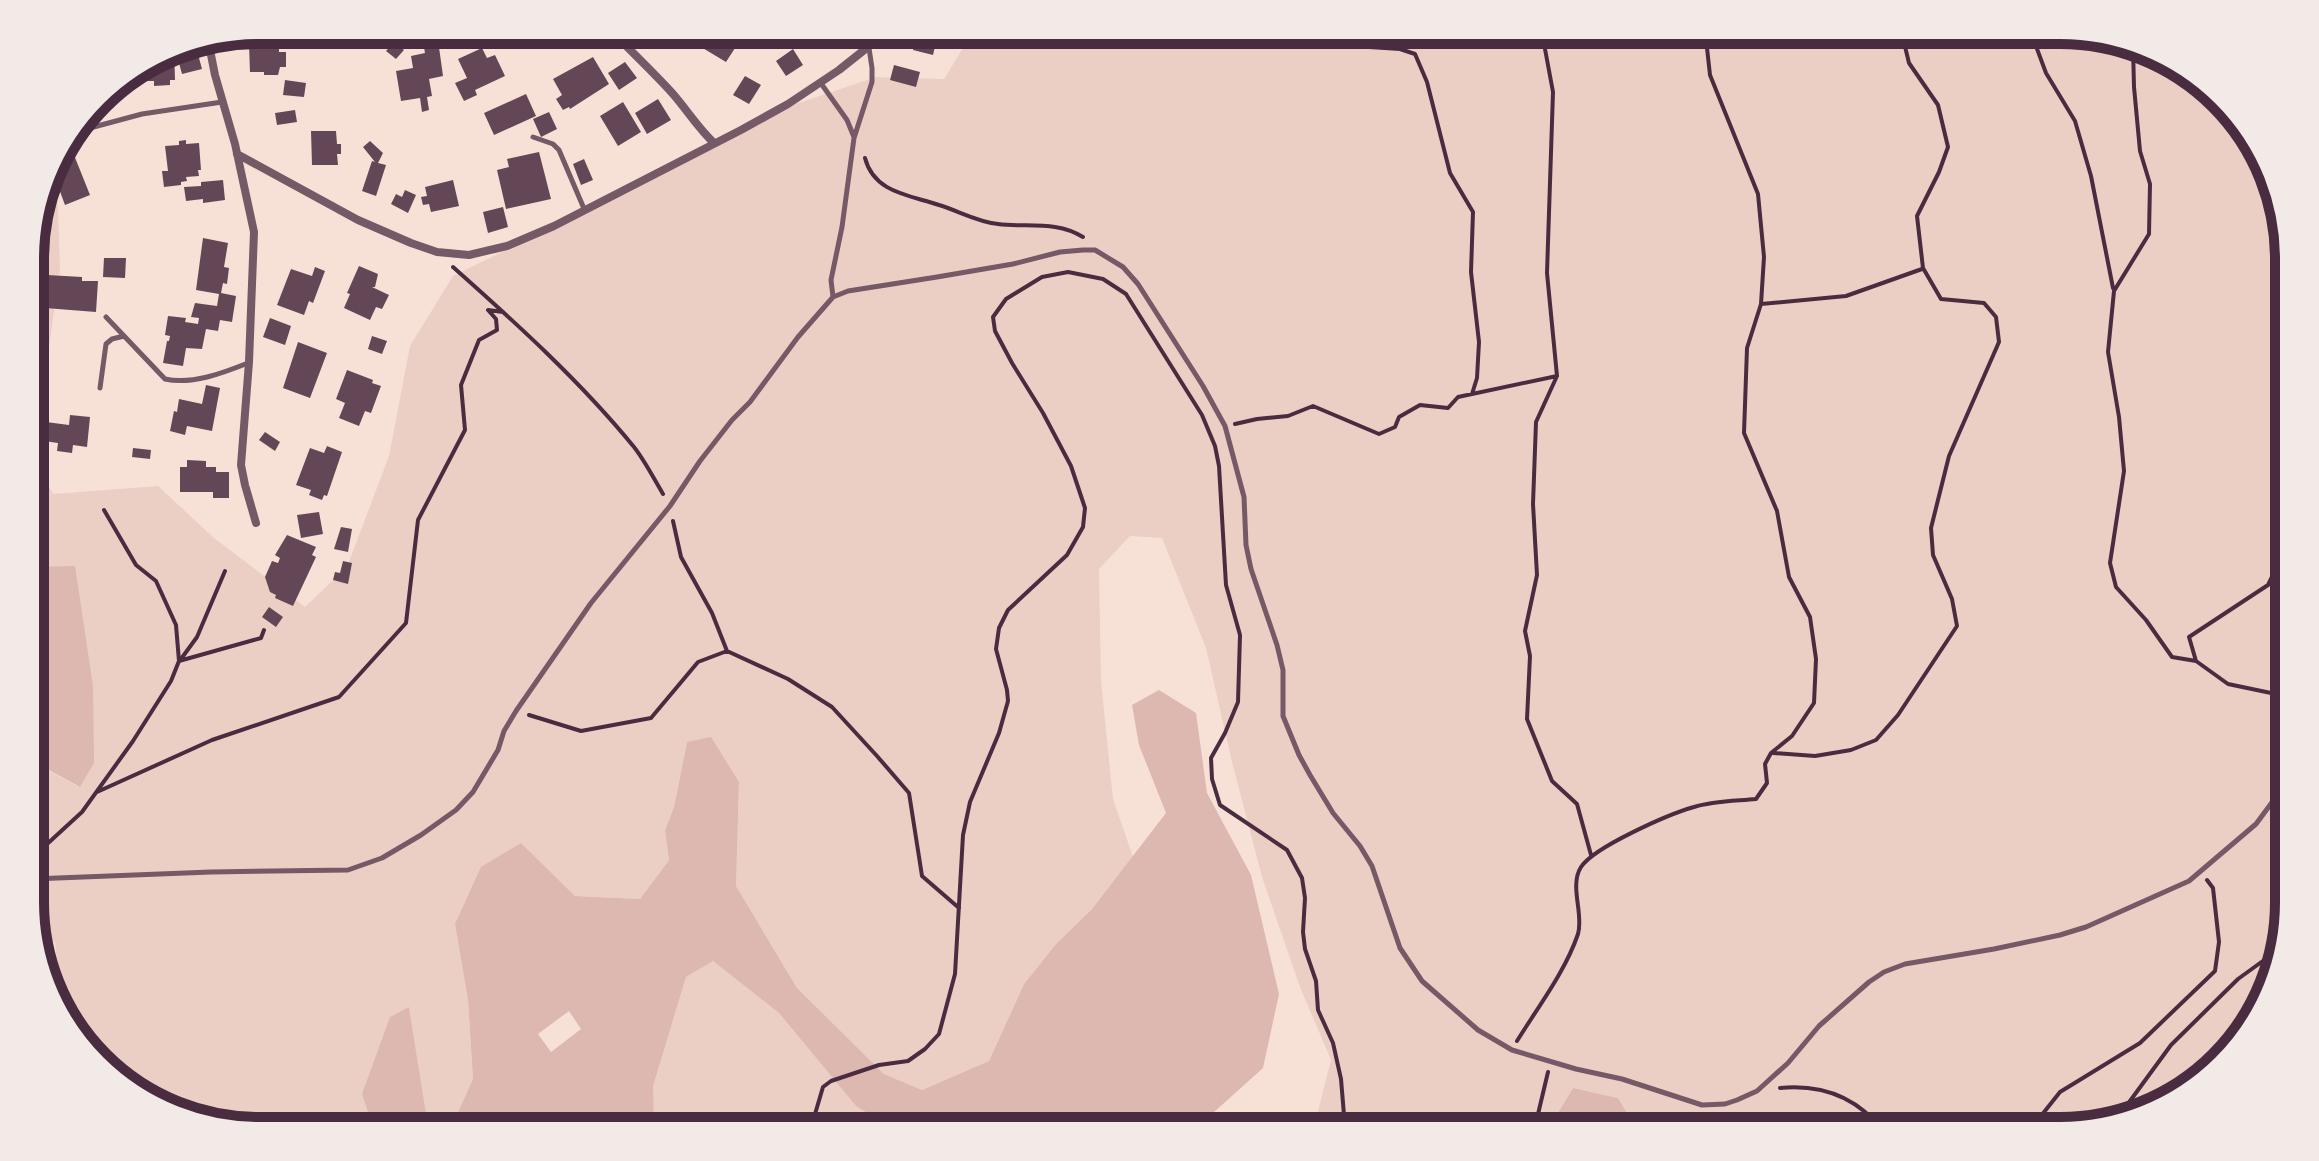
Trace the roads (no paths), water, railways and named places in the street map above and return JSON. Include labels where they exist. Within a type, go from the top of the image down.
[{"type":"street","points":[[624,44],[657,76],[714,143]]},
{"type":"street","points":[[237,154],[358,220],[437,252],[469,255],[507,246],[586,212],[788,104],[872,44]]},
{"type":"street","points":[[210,49],[254,232],[241,465],[256,523]]},
{"type":"lane","points":[[833,297],[830,287],[854,138],[872,82],[869,47]]},
{"type":"lane","points":[[820,82],[847,120],[854,138]]},
{"type":"lane","points":[[90,128],[142,114],[222,102]]},
{"type":"lane","points":[[533,137],[559,150],[586,212]]},
{"type":"lane","points":[[44,879],[348,870],[382,858],[421,835],[473,792],[516,711],[591,603],[670,506],[732,420],[750,402],[798,337],[833,297],[848,291],[1013,264],[1060,252],[1095,250],[1123,267],[1138,284],[1225,426],[1244,497],[1251,569],[1283,670],[1283,716],[1299,755],[1333,813],[1372,866],[1400,948],[1412,968],[1422,981],[1478,1030],[1512,1050],[1622,1079],[1702,1105],[1725,1104],[1757,1091],[1788,1063],[1819,1026],[1884,972],[1905,964],[1994,949],[2086,927],[2150,900],[2201,872],[2256,824],[2275,798]]},
{"type":"lane","points":[[106,317],[165,379],[178,382],[196,379],[249,362]]},
{"type":"lane","points":[[100,388],[106,344],[125,336]]}]
